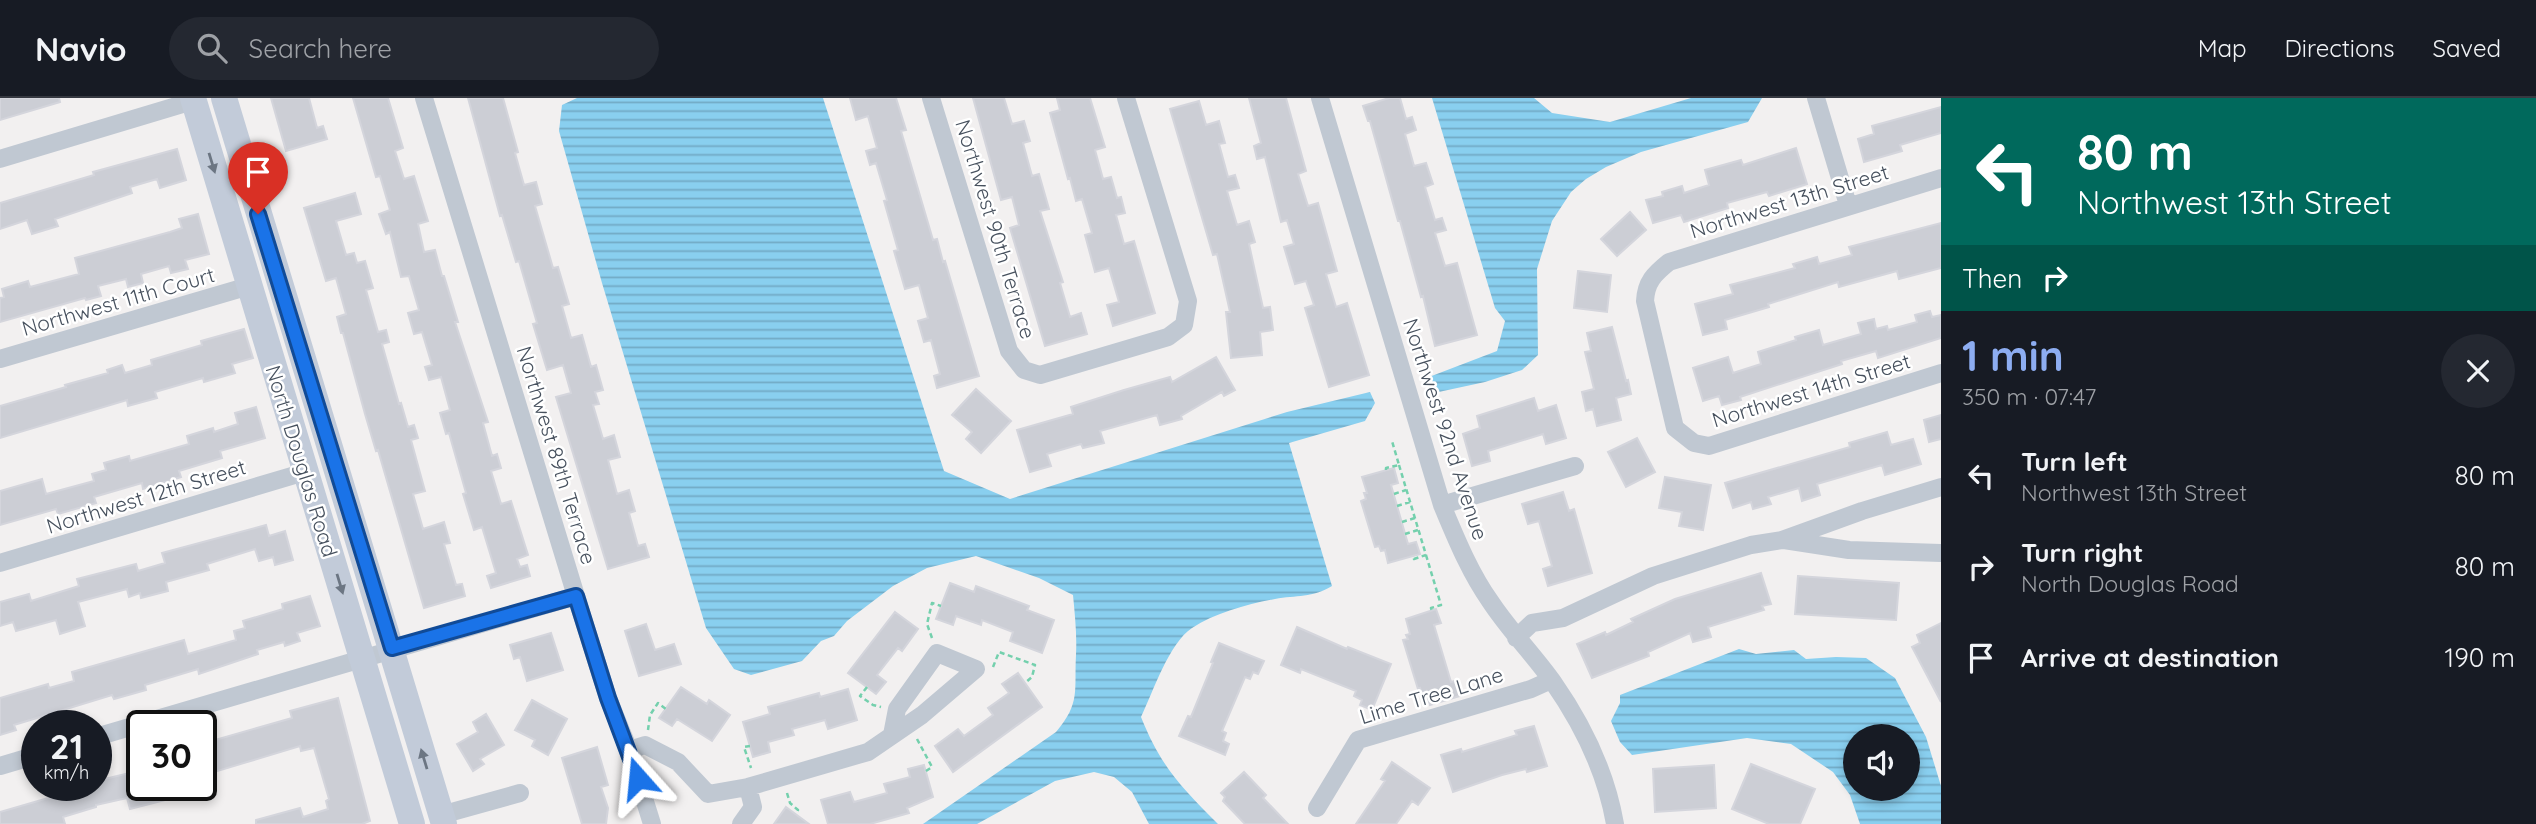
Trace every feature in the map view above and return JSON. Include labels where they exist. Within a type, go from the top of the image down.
[{"type":"main road","name":"North Douglas Road","points":[[224,98],[442,820]]},
{"type":"main road","name":"North Douglas Road","points":[[193,99],[412,824]]},
{"type":"street","name":"Northwest 89th Terrace","points":[[424,98],[608,698],[637,747],[652,824]]},
{"type":"street","name":"Northwest 90th Terrace","points":[[931,98],[1009,351],[1024,370],[1040,375],[1168,337],[1184,325],[1188,301],[1126,98]]},
{"type":"street","name":"Northwest 92nd Avenue","points":[[1320,98],[1442,505],[1469,568],[1516,638],[1551,680],[1581,724],[1610,794],[1615,824]]},
{"type":"street","points":[[1816,98],[1848,205]]},
{"type":"street","points":[[0,159],[193,99]]},
{"type":"street","name":"Northwest 13th Street","points":[[1694,443],[1675,428],[1645,301],[1646,288],[1653,274],[1669,262],[1941,178]]},
{"type":"street","name":"Northwest 11th Court","points":[[0,359],[249,286]]},
{"type":"street","name":"Northwest 14th Street","points":[[1694,443],[1709,446],[1941,373]]},
{"type":"street","points":[[1442,505],[1575,466]]},
{"type":"street","name":"Northwest 12th Street","points":[[0,563],[305,472]]},
{"type":"street","points":[[1516,638],[1532,623],[1563,618],[1653,576],[1751,545],[1782,540],[1941,487]]},
{"type":"street","points":[[1782,540],[1849,550],[1941,553]]},
{"type":"street","points":[[112,732],[576,596]]},
{"type":"street","points":[[637,747],[678,762],[708,794],[752,786],[868,752],[899,723],[937,653],[976,669],[922,715],[899,723]]},
{"type":"street","name":"Lime Tree Lane","points":[[1317,808],[1358,740],[1531,689],[1551,680]]},
{"type":"street","points":[[0,766],[21,760]]},
{"type":"street","points":[[741,824],[753,807],[752,786]]},
{"type":"street","points":[[442,820],[520,793]]},
{"type":"path","points":[[1392,441],[1441,605],[1431,608],[1432,611]]},
{"type":"path","points":[[1387,470],[1386,468],[1399,465]]},
{"type":"path","points":[[1394,494],[1406,490]]},
{"type":"path","points":[[1397,506],[1410,502]]},
{"type":"path","points":[[1402,522],[1415,518]]},
{"type":"path","points":[[1405,534],[1418,530]]},
{"type":"path","points":[[1413,556],[1414,559],[1426,555]]},
{"type":"path","points":[[937,653],[927,624],[932,603],[941,606]]},
{"type":"path","points":[[976,669],[995,667],[999,652],[1035,665],[1032,677],[1025,683]]},
{"type":"path","points":[[867,687],[860,696],[899,723],[923,749],[932,768],[926,771]]},
{"type":"path","points":[[637,747],[658,703],[666,709]]},
{"type":"path","points":[[750,746],[744,747],[752,786]]},
{"type":"path","points":[[782,777],[790,803],[798,810],[796,814]]},
{"type":"water","points":[[577,98],[823,98],[944,471],[1010,499],[1287,412],[1370,392],[1375,403],[1365,421],[1289,443],[1332,586],[1311,594],[1243,606],[1192,628],[1169,656],[1141,717],[1164,763],[1193,799],[1218,824],[1149,824],[1132,792],[1114,777],[1094,772],[1055,781],[977,824],[923,824],[1056,732],[1069,713],[1075,696],[1076,640],[1073,595],[1039,578],[976,556],[927,568],[893,586],[847,621],[834,636],[821,641],[802,661],[751,675],[734,669],[706,628],[559,131],[562,105]]},
{"type":"water","points":[[1432,98],[1534,98],[1552,113],[1610,122],[1691,98],[1762,98],[1748,122],[1641,152],[1606,167],[1571,192],[1552,221],[1537,269],[1538,355],[1522,370],[1485,382],[1434,393],[1429,377],[1497,351],[1505,321],[1495,308]]},
{"type":"water","points":[[1739,649],[1756,654],[1794,650],[1806,659],[1866,658],[1895,678],[1919,724],[1843,724],[1843,786],[1833,772],[1791,744],[1747,738],[1632,755],[1620,742],[1611,721],[1620,703],[1620,695]]},
{"type":"water","points":[[1920,726],[1941,786],[1941,824],[1860,824],[1852,801],[1920,801]]},
{"type":"building","points":[[0,98],[59,98],[60,102],[0,120]]},
{"type":"building","points":[[271,98],[309,98],[317,128],[323,126],[327,139],[286,151]]},
{"type":"building","points":[[353,98],[388,98],[403,148],[395,151],[404,179],[414,176],[428,221],[418,224],[424,252],[435,250],[444,276],[458,322],[455,322],[488,422],[483,423],[492,456],[497,454],[501,468],[491,471],[501,504],[511,501],[528,555],[517,559],[520,567],[527,565],[530,576],[491,588],[487,576],[496,573],[482,527],[474,530],[449,433],[446,434],[440,413],[450,410],[441,377],[429,380],[425,367],[432,365],[422,332],[414,334],[408,313],[419,310],[409,276],[401,277],[390,232],[386,234],[379,214],[390,210],[380,176],[376,177]]},
{"type":"building","points":[[468,98],[503,98],[524,185],[536,182],[542,204],[535,206],[553,268],[558,267],[569,304],[562,306],[571,338],[582,335],[591,367],[596,365],[603,390],[595,392],[599,404],[593,405],[603,439],[614,435],[620,457],[608,460],[617,494],[629,490],[635,511],[629,513],[638,546],[645,544],[649,557],[608,569],[556,397],[571,393],[563,365],[547,370],[533,324],[537,323],[519,261],[516,262],[502,215],[500,216]]},
{"type":"building","points":[[850,98],[896,98],[906,130],[901,131],[933,240],[937,239],[943,262],[945,261],[979,376],[937,388],[934,376],[940,374],[931,340],[924,342],[918,321],[928,318],[919,285],[905,289],[894,251],[898,250],[884,201],[887,200],[876,163],[870,165],[866,151],[877,148],[868,116],[856,120]]},
{"type":"building","points":[[973,98],[1004,98],[1012,124],[1024,121],[1030,141],[1023,143],[1032,176],[1039,174],[1049,209],[1040,211],[1063,282],[1060,283],[1070,317],[1081,313],[1087,334],[1045,346],[1010,228],[1019,225],[1012,197],[1001,200]]},
{"type":"building","points":[[1057,98],[1090,98],[1105,147],[1095,150],[1103,179],[1111,177],[1117,198],[1121,197],[1125,213],[1116,215],[1124,244],[1134,241],[1155,313],[1113,326],[1107,305],[1119,302],[1109,268],[1095,272],[1085,235],[1092,233],[1082,199],[1076,201],[1070,178],[1068,179],[1050,113],[1060,110]]},
{"type":"building","points":[[1249,98],[1286,98],[1306,171],[1298,174],[1308,206],[1318,203],[1337,271],[1326,274],[1336,307],[1347,303],[1369,375],[1329,387],[1305,308],[1314,305],[1306,281],[1295,284],[1284,247],[1294,244],[1287,220],[1281,222],[1265,157],[1257,159],[1254,146],[1261,143]]},
{"type":"building","points":[[1389,98],[1400,98],[1406,119],[1412,117],[1416,130],[1405,134],[1414,166],[1426,163],[1433,184],[1425,187],[1435,220],[1442,218],[1446,230],[1435,233],[1445,266],[1457,263],[1477,335],[1435,346],[1423,296],[1421,297],[1370,121],[1363,106]]},
{"type":"building","points":[[1199,101],[1206,125],[1219,121],[1225,143],[1219,144],[1228,177],[1235,175],[1239,188],[1227,191],[1237,225],[1249,221],[1255,242],[1249,244],[1263,308],[1270,307],[1273,330],[1260,332],[1262,355],[1231,358],[1226,312],[1230,312],[1217,254],[1213,255],[1170,109]]},
{"type":"building","points":[[1941,107],[1941,133],[1900,145],[1902,151],[1864,162],[1858,139],[1874,134],[1872,126]]},
{"type":"building","points":[[1796,148],[1807,184],[1769,196],[1767,192],[1727,203],[1728,208],[1684,222],[1681,215],[1653,223],[1646,200],[1663,196],[1662,192],[1682,186],[1684,193],[1709,185],[1705,170],[1741,160],[1743,165]]},
{"type":"building","points":[[177,149],[186,180],[160,188],[157,179],[130,187],[132,193],[55,219],[58,226],[32,234],[27,220],[0,229],[0,203],[94,175],[93,172]]},
{"type":"building","points":[[355,193],[361,214],[336,221],[346,255],[354,253],[357,263],[365,261],[373,288],[366,290],[378,332],[386,330],[389,342],[382,344],[399,404],[401,403],[408,427],[414,425],[418,438],[411,440],[425,491],[413,494],[423,529],[444,522],[450,543],[444,544],[456,585],[462,584],[465,596],[424,608],[341,333],[337,317],[346,314],[336,278],[326,281],[304,208]]},
{"type":"building","points":[[1630,212],[1646,230],[1617,256],[1601,239]]},
{"type":"building","points":[[198,214],[209,254],[185,260],[188,269],[171,273],[169,266],[141,274],[143,283],[128,287],[126,279],[98,286],[101,296],[0,322],[0,298],[4,297],[2,289],[28,281],[30,287],[79,274],[75,258],[182,228],[179,219]]},
{"type":"building","points":[[1941,223],[1941,268],[1899,279],[1897,271],[1839,287],[1838,282],[1725,320],[1727,329],[1703,335],[1695,304],[1733,294],[1730,285],[1795,268],[1793,264],[1817,257],[1819,264],[1852,255],[1849,247]]},
{"type":"building","points":[[1578,271],[1611,275],[1607,312],[1574,308]]},
{"type":"building","points":[[1930,311],[1932,317],[1941,315],[1941,338],[1878,358],[1876,351],[1841,361],[1842,364],[1740,397],[1741,400],[1722,405],[1719,396],[1703,401],[1693,368],[1728,357],[1733,373],[1761,364],[1758,352],[1796,340],[1795,337],[1819,330],[1823,345],[1861,334],[1858,323],[1874,319],[1876,329],[1887,326],[1888,330],[1917,322],[1915,315]]},
{"type":"building","points":[[1612,327],[1631,394],[1616,398],[1621,420],[1597,426],[1593,409],[1586,411],[1582,392],[1594,389],[1585,352],[1591,351],[1587,333]]},
{"type":"building","points":[[244,329],[253,358],[232,364],[235,373],[204,382],[203,378],[155,392],[157,398],[128,406],[127,400],[0,438],[0,406],[108,373],[107,370],[122,365],[125,373],[152,365],[151,360],[202,345],[201,341]]},
{"type":"building","points":[[1216,357],[1235,390],[1224,396],[1222,392],[1181,416],[1182,419],[1160,425],[1157,415],[1100,431],[1104,443],[1083,448],[1081,444],[1047,454],[1051,466],[1030,472],[1017,430],[1073,414],[1071,407],[1124,390],[1170,377],[1172,382]]},
{"type":"building","points":[[976,389],[1011,421],[981,453],[966,439],[972,432],[952,415]]},
{"type":"building","points":[[1534,398],[1538,411],[1556,405],[1566,438],[1546,444],[1543,434],[1488,451],[1490,461],[1472,466],[1463,434],[1480,428],[1477,416]]},
{"type":"building","points":[[256,407],[265,438],[220,451],[222,458],[179,471],[181,477],[143,489],[142,483],[94,497],[96,503],[58,514],[56,509],[0,525],[0,491],[42,479],[46,494],[94,481],[92,474],[106,470],[104,463],[129,456],[130,461],[189,444],[187,436],[213,428],[214,432],[238,424],[235,413]]},
{"type":"building","points":[[1941,415],[1941,439],[1929,442],[1924,420]]},
{"type":"building","points":[[1887,432],[1891,445],[1913,439],[1921,464],[1885,475],[1882,465],[1817,484],[1820,495],[1802,501],[1799,488],[1768,497],[1771,504],[1753,509],[1751,502],[1733,508],[1725,483],[1850,447],[1849,443]]},
{"type":"building","points":[[1637,438],[1655,472],[1626,487],[1608,452]]},
{"type":"building","points":[[1394,468],[1398,483],[1391,485],[1408,544],[1416,542],[1420,554],[1388,563],[1385,550],[1381,551],[1379,546],[1375,547],[1361,501],[1366,499],[1364,493],[1367,493],[1362,477]]},
{"type":"building","points":[[1665,477],[1711,485],[1703,530],[1679,526],[1682,512],[1659,508]]},
{"type":"building","points":[[1563,492],[1569,511],[1574,509],[1592,573],[1548,586],[1543,569],[1552,566],[1539,521],[1528,524],[1522,504]]},
{"type":"building","points":[[266,525],[269,536],[285,531],[293,560],[275,565],[273,557],[259,561],[255,549],[207,564],[209,570],[166,582],[168,591],[141,598],[140,593],[129,597],[127,589],[78,602],[85,626],[60,634],[56,620],[16,631],[13,622],[0,626],[0,602],[29,594],[31,601],[79,586],[77,579],[136,564],[138,571],[165,563],[162,553]]},
{"type":"building","points":[[1761,573],[1771,604],[1762,606],[1764,610],[1708,627],[1711,637],[1693,642],[1690,633],[1648,652],[1649,656],[1592,678],[1577,644],[1605,632],[1606,635],[1633,622],[1631,619],[1675,599]]},
{"type":"building","points":[[1798,576],[1899,583],[1896,620],[1795,614]]},
{"type":"building","points":[[950,583],[974,592],[976,586],[1029,606],[1027,610],[1054,620],[1042,653],[1010,641],[1013,632],[982,620],[981,625],[956,616],[953,625],[936,619]]},
{"type":"building","points":[[310,596],[320,626],[297,633],[300,641],[285,646],[284,642],[257,650],[258,654],[199,674],[198,669],[145,685],[146,690],[114,699],[112,695],[63,710],[21,710],[21,723],[14,725],[16,730],[0,735],[0,698],[48,684],[49,688],[74,681],[72,672],[184,640],[188,654],[236,640],[234,631],[245,628],[243,621],[283,609],[282,604]]},
{"type":"building","points":[[1436,609],[1441,623],[1434,625],[1451,682],[1458,680],[1463,695],[1430,705],[1426,691],[1422,693],[1420,688],[1418,689],[1403,640],[1408,639],[1406,635],[1410,634],[1406,619]]},
{"type":"building","points":[[895,612],[918,629],[902,651],[898,648],[877,675],[886,682],[876,694],[848,673]]},
{"type":"building","points":[[1941,623],[1941,702],[1912,647],[1920,643],[1917,635]]},
{"type":"building","points":[[646,624],[655,650],[674,644],[681,664],[639,676],[625,631]]},
{"type":"building","points":[[1297,627],[1347,649],[1348,647],[1391,664],[1372,710],[1360,705],[1362,700],[1354,696],[1356,691],[1301,669],[1300,673],[1281,665]]},
{"type":"building","points":[[551,633],[563,670],[527,681],[520,657],[514,659],[510,645]]},
{"type":"building","points":[[1219,643],[1264,661],[1258,674],[1253,672],[1250,679],[1245,677],[1222,731],[1226,733],[1223,741],[1229,744],[1225,755],[1179,736],[1188,716],[1191,717]]},
{"type":"building","points":[[1018,673],[1042,707],[953,772],[935,746],[958,729],[964,736],[993,715],[988,708],[1009,693],[1002,684]]},
{"type":"building","points":[[681,687],[707,704],[709,700],[730,715],[712,741],[677,719],[672,726],[659,718]]},
{"type":"building","points":[[848,689],[857,720],[828,729],[825,720],[792,729],[794,735],[768,742],[770,752],[753,757],[743,722],[770,714],[768,707],[819,693],[820,697]]},
{"type":"building","points":[[338,698],[370,821],[362,824],[256,824],[256,820],[300,808],[303,817],[328,809],[326,801],[329,799],[314,748],[301,751],[300,746],[217,771],[217,739],[292,718],[290,711]]},
{"type":"building","points":[[532,700],[567,719],[548,755],[532,746],[535,740],[515,730]]},
{"type":"building","points":[[486,714],[504,745],[480,759],[484,764],[473,771],[457,744],[478,732],[473,722]]},
{"type":"building","points":[[1534,726],[1547,766],[1502,775],[1453,792],[1441,755],[1461,749],[1462,752],[1517,735],[1515,731]]},
{"type":"building","points":[[597,747],[608,785],[601,787],[608,808],[606,824],[582,824],[562,758]]},
{"type":"building","points":[[1392,762],[1430,788],[1418,805],[1412,801],[1396,824],[1356,824],[1385,781],[1381,779]]},
{"type":"building","points":[[1751,764],[1815,789],[1800,824],[1769,824],[1732,809]]},
{"type":"building","points":[[924,765],[933,797],[907,808],[909,813],[870,824],[828,824],[821,800],[850,792],[854,802],[887,793],[884,784],[910,777],[908,769]]},
{"type":"building","points":[[1714,765],[1716,808],[1655,812],[1653,769]]},
{"type":"building","points":[[1244,772],[1266,795],[1263,798],[1288,824],[1245,824],[1223,801],[1225,797],[1221,793]]},
{"type":"building","points":[[126,774],[126,798],[63,817],[65,824],[0,824],[0,812],[38,801],[112,801],[112,777]]},
{"type":"building","points":[[128,801],[161,801],[130,809]]},
{"type":"building","points":[[786,807],[809,824],[774,824]]},
{"type":"route","points":[[258,214],[392,648],[576,596],[608,698],[638,778]]}]
